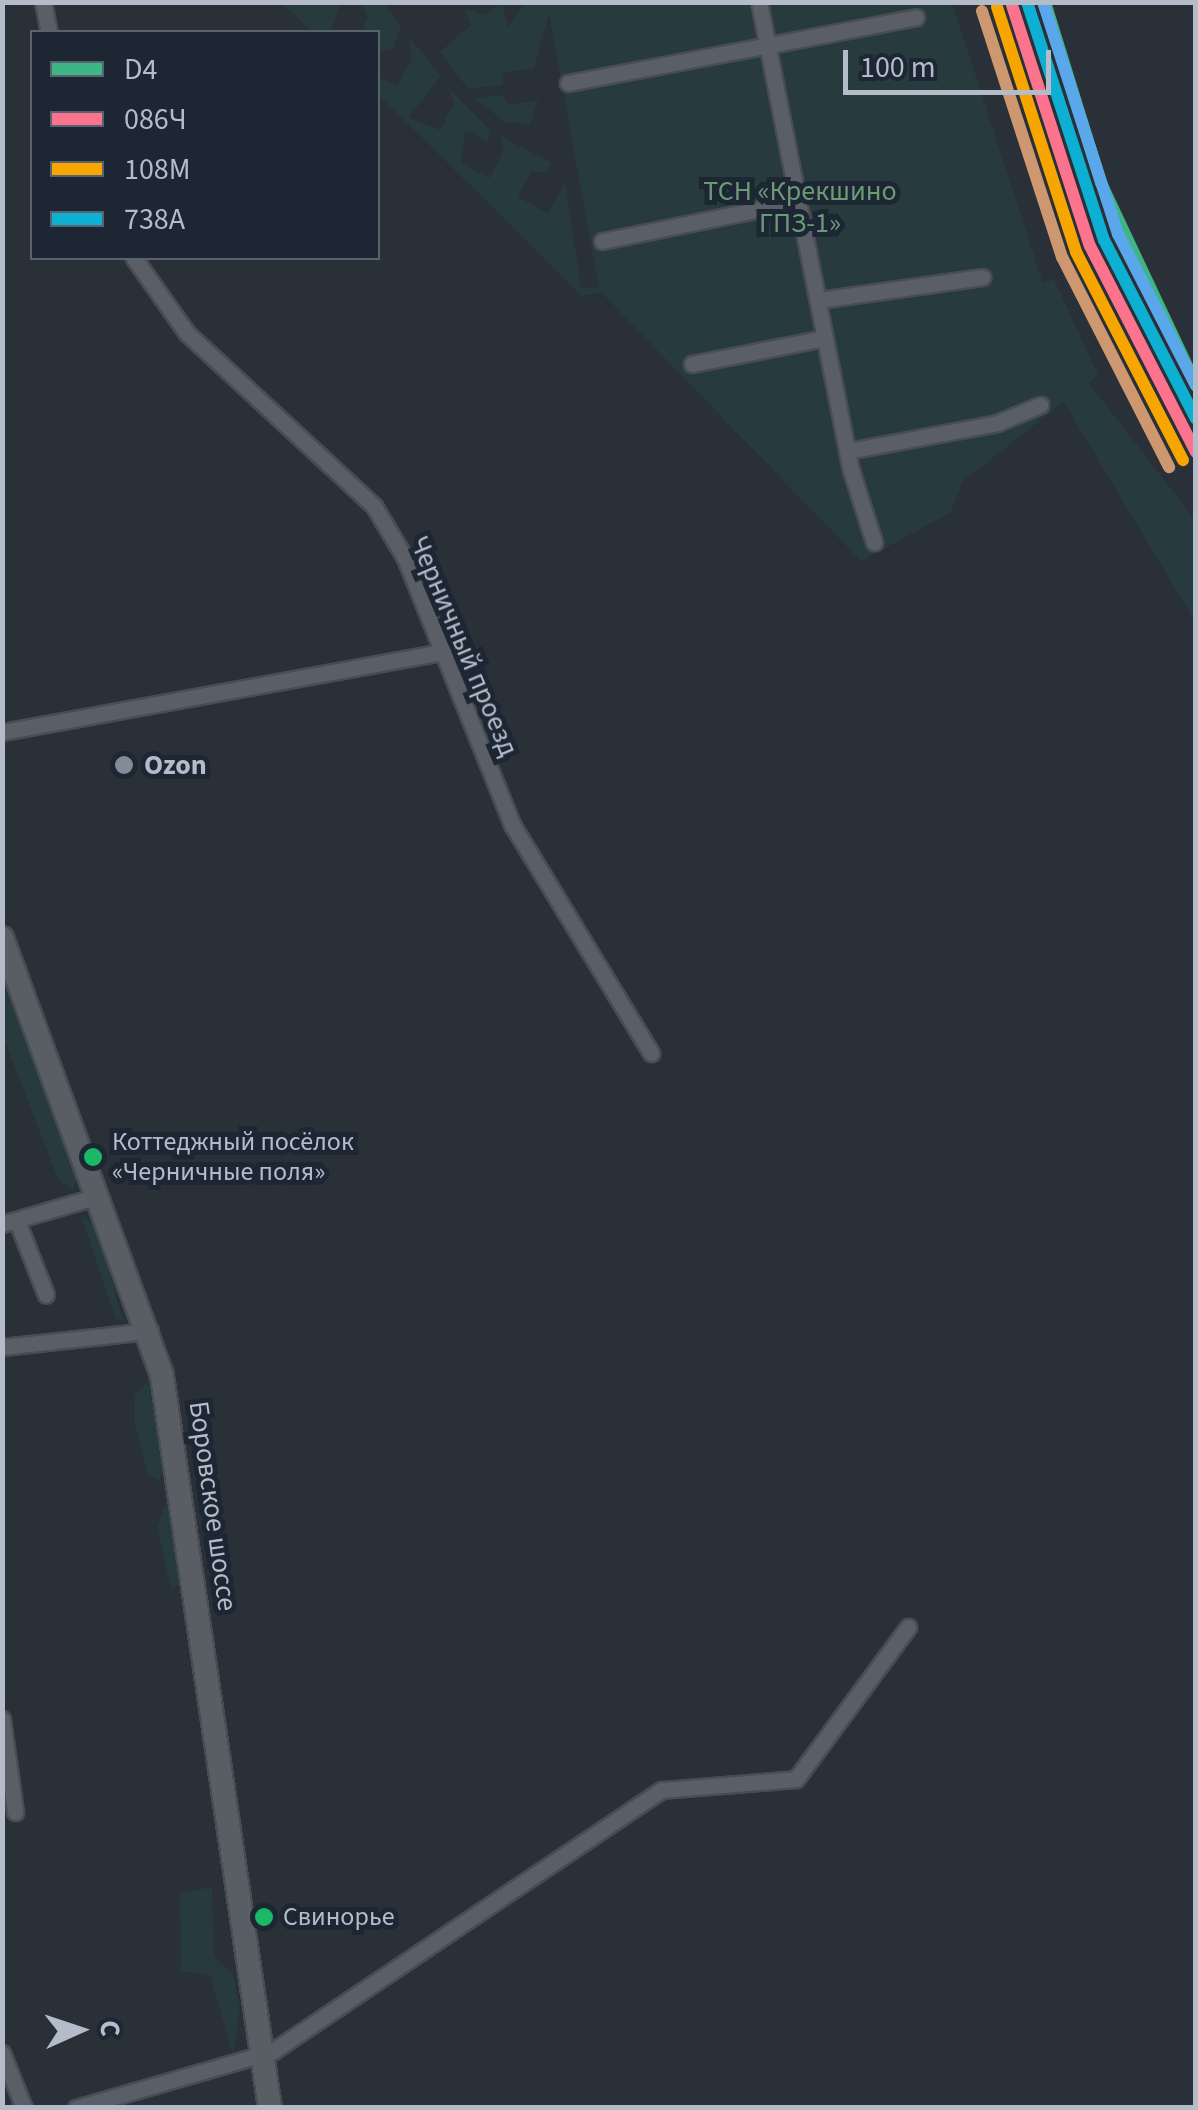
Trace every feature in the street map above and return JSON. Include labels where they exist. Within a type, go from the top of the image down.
[{"type":"main road","name":"Боровское шоссе","points":[[2,938],[150,1330],[174,1441],[270,2108]]},
{"type":"street","points":[[42,2],[49,30]]},
{"type":"street","points":[[759,2],[848,451],[874,542]]},
{"type":"street","points":[[568,83],[916,17]]},
{"type":"street","points":[[602,241],[800,201]]},
{"type":"street","name":"Черничный проезд","points":[[135,260],[187,333],[358,486],[405,558],[512,826],[650,1053]]},
{"type":"street","points":[[820,300],[982,277]]},
{"type":"street","points":[[692,364],[824,338]]},
{"type":"street","points":[[848,451],[997,423],[1040,405]]},
{"type":"street","points":[[2,732],[444,652]]},
{"type":"street","points":[[46,1295],[10,1222],[98,1196]]},
{"type":"street","points":[[2,1347],[150,1330]]},
{"type":"street","points":[[76,2108],[263,2054],[662,1790],[796,1780],[908,1627]]},
{"type":"street","points":[[2,1719],[15,1812]]},
{"type":"street","points":[[2,2053],[24,2108]]},
{"type":"green space","points":[[281,3],[340,3],[332,30],[311,30]]},
{"type":"green space","points":[[362,3],[383,3],[401,26],[393,48],[380,51],[380,30],[362,30],[368,18]]},
{"type":"green space","name":"ТСН «Крекшино ГПЗ-1»","points":[[504,3],[514,3],[503,7],[508,27],[523,6],[546,3],[952,3],[1043,283],[1054,279],[1098,375],[1089,383],[1195,520],[1195,622],[1064,402],[963,481],[950,513],[861,561],[601,292],[582,296],[380,96],[380,78],[397,86],[412,59],[409,37],[441,76],[408,118],[440,130],[454,103],[448,87],[491,131],[487,141],[465,130],[461,164],[490,178],[504,150],[500,136],[552,163],[546,173],[532,171],[518,197],[548,213],[565,183],[581,287],[599,288],[549,14],[534,68],[502,73],[503,85],[468,89],[440,52],[471,25],[464,8],[484,15]]},
{"type":"green space","points":[[503,95],[508,105],[538,100],[530,124],[505,122],[474,98]]},
{"type":"green space","points":[[2,980],[77,1177],[73,1191],[58,1179],[3,1036]]},
{"type":"green space","points":[[81,1215],[98,1228],[123,1321],[115,1318]]},
{"type":"green space","points":[[148,1381],[165,1468],[159,1481],[148,1475],[135,1423],[135,1395]]},
{"type":"green space","points":[[169,1495],[179,1585],[171,1589],[157,1527]]},
{"type":"green space","points":[[212,1887],[214,1957],[233,1975],[240,2009],[233,2055],[210,1975],[181,1971],[180,1893]]},
{"type":"transit line","name":"086Ч","points":[[1011,2],[1090,246],[1196,452]]},
{"type":"transit line","name":"738А","points":[[1027,2],[1104,240],[1196,419]]},
{"type":"transit line","points":[[1043,2],[1118,234],[1196,386]]},
{"type":"transit line","name":"D4","points":[[1045,2],[1101,183],[1196,385]]},
{"type":"transit line","name":"108М","points":[[997,7],[1076,252],[1183,460]]},
{"type":"transit line","points":[[982,11],[1062,257],[1169,467]]},
{"type":"place","name":"Ozon","points":[[124,765]]},
{"type":"place","name":"Коттеджный посёлок «Черничные поля»","points":[[93,1157]]},
{"type":"place","name":"Свинорье","points":[[264,1917]]}]
